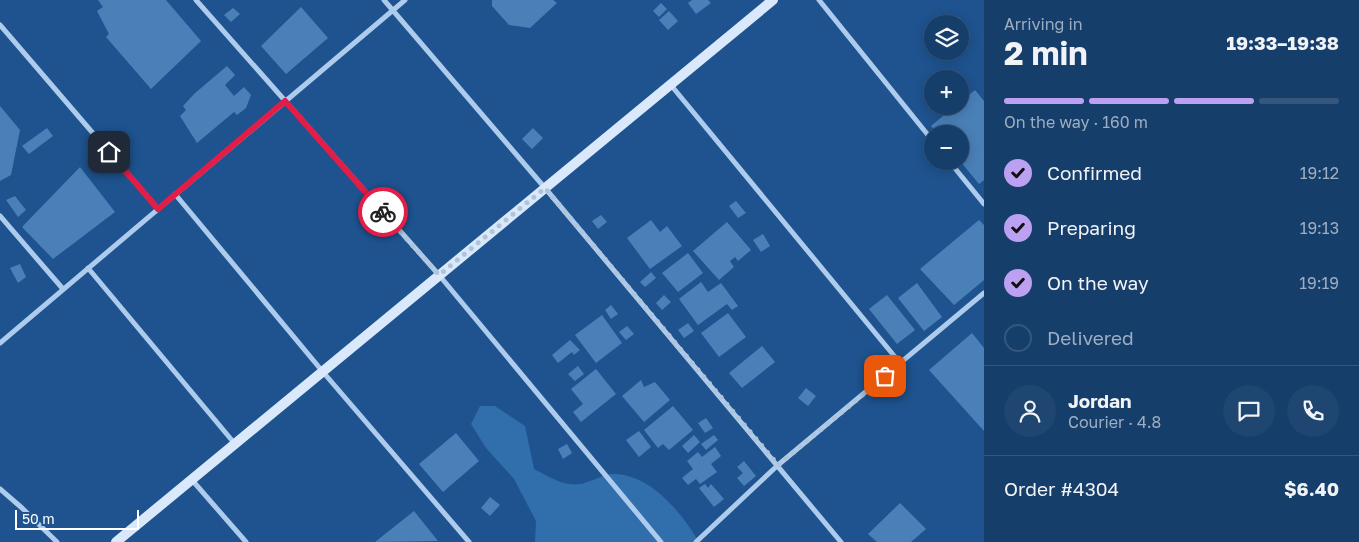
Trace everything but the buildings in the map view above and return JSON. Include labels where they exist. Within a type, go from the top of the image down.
[{"type":"street","points":[[196,0],[439,275],[661,542]]},
{"type":"street","points":[[384,0],[545,188],[841,542]]},
{"type":"street","points":[[0,343],[405,0]]},
{"type":"street","points":[[116,542],[773,0]]},
{"type":"street","points":[[819,0],[924,130]]},
{"type":"street","points":[[0,24],[158,209]]},
{"type":"street","points":[[670,84],[900,363]]},
{"type":"street","points":[[956,170],[984,204]]},
{"type":"street","points":[[175,194],[323,372],[469,542]]},
{"type":"street","points":[[0,216],[63,289]]},
{"type":"street","points":[[88,268],[235,444]]},
{"type":"street","points":[[696,542],[778,465],[984,293]]},
{"type":"street","points":[[192,480],[246,542]]},
{"type":"street","points":[[0,489],[57,542]]},
{"type":"shaded area","points":[[480,406],[495,406],[525,426],[534,469],[566,484],[580,484],[612,474],[626,475],[639,480],[652,487],[674,507],[699,542],[535,542],[536,521],[514,479],[486,448],[471,424]]},
{"type":"way so far","points":[[383,212],[439,275],[545,188],[778,465],[885,376]]},
{"type":"route","points":[[109,152],[158,209],[285,101],[383,212]]}]
